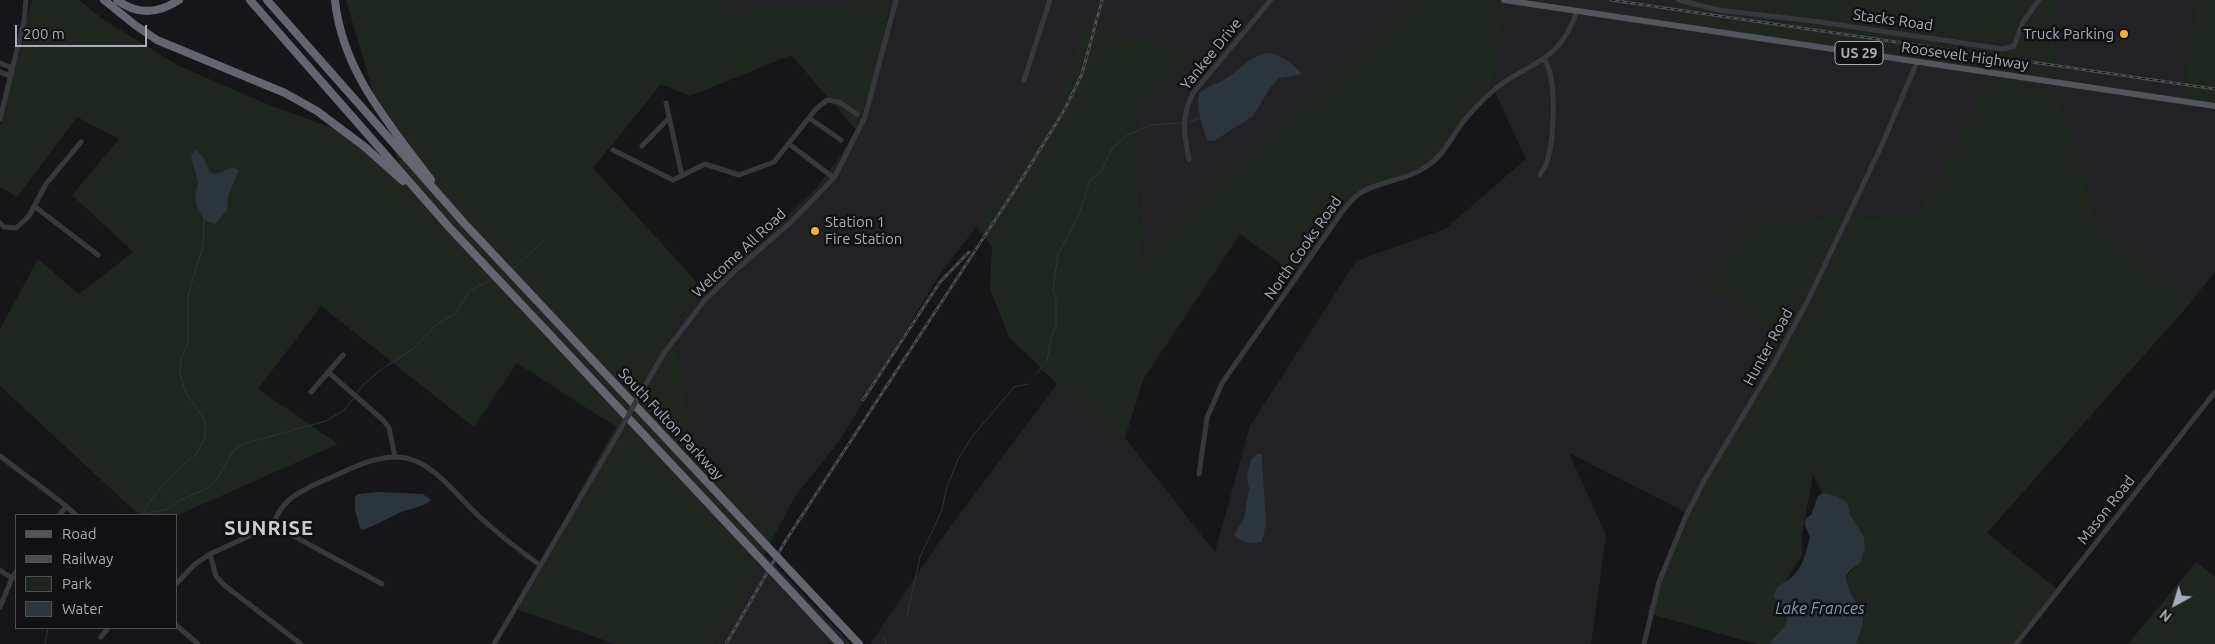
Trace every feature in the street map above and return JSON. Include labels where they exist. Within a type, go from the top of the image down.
[{"type":"highway","points":[[104,0],[135,26],[157,40],[285,93],[317,111],[365,147],[448,226]]},
{"type":"highway","points":[[117,0],[130,8],[158,11],[179,0]]},
{"type":"highway","points":[[250,0],[448,226]]},
{"type":"highway","points":[[267,0],[464,223]]},
{"type":"highway","points":[[335,0],[345,46],[358,76],[399,136],[464,223]]},
{"type":"highway","name":"South Fulton Parkway","points":[[464,223],[859,644]]},
{"type":"highway","name":"South Fulton Parkway","points":[[448,226],[840,644]]},
{"type":"main road","name":"Roosevelt Highway","points":[[1504,0],[1746,34],[1916,62],[2215,106]]},
{"type":"street","points":[[0,119],[24,21],[26,0]]},
{"type":"street","name":"Welcome All Road","points":[[494,644],[559,536],[664,353],[718,287],[812,202],[834,178],[865,118],[896,0]]},
{"type":"street","points":[[1024,80],[1050,0]]},
{"type":"street","name":"Yankee Drive","points":[[1189,159],[1184,133],[1184,117],[1193,93],[1271,0]]},
{"type":"street","name":"Stacks Road","points":[[1679,0],[1718,10],[1804,20],[2003,49],[2014,46],[2024,22],[2039,0]]},
{"type":"street","name":"North Cooks Road","points":[[1199,474],[1207,418],[1222,384],[1349,203],[1364,190],[1409,176],[1428,166],[1443,152],[1463,122],[1487,96],[1502,84],[1544,59],[1566,36],[1577,11]]},
{"type":"street","points":[[1540,175],[1547,163],[1553,115],[1553,97],[1549,69],[1544,59]]},
{"type":"street","name":"Hunter Road","points":[[1644,644],[1660,582],[1686,516],[1704,481],[1773,365],[1807,302],[1881,147],[1916,62]]},
{"type":"street","points":[[0,63],[10,67],[12,72]]},
{"type":"street","points":[[0,72],[7,75],[12,72]]},
{"type":"street","points":[[613,150],[673,180],[705,164],[739,175],[774,162],[820,104],[827,100],[839,102],[857,114]]},
{"type":"street","points":[[666,103],[682,176]]},
{"type":"street","points":[[642,146],[669,118]]},
{"type":"street","points":[[809,118],[841,140]]},
{"type":"street","points":[[0,223],[4,227],[16,228],[30,216],[46,184],[81,142]]},
{"type":"street","points":[[789,144],[834,178]]},
{"type":"street","points":[[34,206],[98,255]]},
{"type":"street","points":[[311,392],[343,355]]},
{"type":"street","points":[[328,372],[383,420],[389,428],[395,457]]},
{"type":"street","name":"Mason Road","points":[[2016,644],[2215,392]]},
{"type":"street","points":[[0,456],[75,514]]},
{"type":"street","points":[[271,530],[280,509],[298,492],[369,461],[395,457],[417,462],[429,468],[484,521],[540,565]]},
{"type":"street","points":[[60,514],[66,507]]},
{"type":"street","points":[[178,582],[194,565],[210,554],[256,533],[271,530],[290,534],[382,584]]},
{"type":"street","points":[[210,554],[212,567],[224,585],[301,644]]},
{"type":"street","points":[[0,570],[12,578]]},
{"type":"street","points":[[0,607],[15,574]]},
{"type":"street","points":[[178,627],[198,644]]},
{"type":"street","points":[[101,637],[107,629]]},
{"type":"shaded area","points":[[727,0],[1414,0],[1142,258],[1136,113],[1081,24],[1070,70],[1024,164],[938,277],[840,440],[794,498],[779,527],[694,442],[673,325],[704,290],[815,189],[840,157],[857,127],[878,69],[891,2],[721,13]]},
{"type":"shaded area","points":[[1508,0],[1691,0],[1673,23],[1991,76],[1916,215],[1756,221],[1705,284],[1784,337],[1687,513],[1569,453],[1606,535],[1591,644],[870,644],[942,538],[1057,384],[1125,438],[1215,552],[1250,426],[1356,261],[1445,229],[1526,159],[1492,86]]},
{"type":"shaded area","points":[[2058,0],[2196,0],[2182,100],[2215,105],[2215,272],[2192,301],[2100,230],[2053,81]]},
{"type":"shaded area","points":[[764,554],[851,644],[715,644]]},
{"type":"green space","points":[[32,0],[79,0],[104,20],[179,66],[272,106],[349,134],[402,170],[374,95],[346,0],[727,0],[722,13],[891,1],[878,69],[856,130],[791,55],[690,96],[661,84],[593,168],[704,290],[673,325],[694,442],[779,527],[715,644],[615,644],[516,609],[616,427],[517,363],[474,427],[321,306],[258,389],[338,444],[178,515],[138,514],[0,386],[0,329],[38,259],[79,294],[133,252],[72,195],[119,139],[77,117],[17,197],[0,187],[0,127]]},
{"type":"green space","points":[[1414,0],[1508,0],[1492,86],[1469,114],[1442,154],[1423,168],[1352,199],[1297,276],[1240,234],[1143,380],[1125,438],[1057,384],[1009,337],[990,289],[992,247],[976,227],[1024,164],[1070,70],[1081,24],[1192,53],[1136,113],[1142,258]]},
{"type":"green space","points":[[1691,0],[2058,0],[2053,81],[2100,230],[2192,301],[1987,533],[2057,589],[2013,644],[1851,644],[1840,585],[1865,552],[1855,537],[1835,516],[1813,475],[1802,535],[1802,555],[1780,590],[1790,626],[1772,644],[1757,644],[1647,613],[1687,513],[1784,337],[1705,284],[1756,221],[1916,215],[1991,76],[1914,65],[1672,23]]},
{"type":"green space","points":[[2196,0],[2215,0],[2215,105],[2182,100]]},
{"type":"green space","points":[[2196,562],[2215,577],[2215,644],[2128,644]]},
{"type":"water","points":[[1270,53],[1291,64],[1301,73],[1300,75],[1279,78],[1270,88],[1253,116],[1214,141],[1208,141],[1200,117],[1199,93],[1227,78],[1252,59]]},
{"type":"water","points":[[195,150],[203,157],[211,173],[216,174],[233,167],[239,170],[229,194],[227,210],[215,224],[204,220],[197,206],[195,198],[198,182],[191,157]]},
{"type":"water","points":[[1257,454],[1262,454],[1266,523],[1262,542],[1251,543],[1234,535],[1244,518],[1249,489],[1247,475],[1251,460]]},
{"type":"water","points":[[380,492],[423,494],[431,500],[424,505],[401,512],[363,530],[360,528],[355,510],[355,497],[358,494]]},
{"type":"water","name":"Lake Frances","points":[[1823,493],[1836,496],[1847,502],[1850,515],[1864,537],[1865,550],[1860,563],[1850,570],[1846,576],[1849,589],[1862,615],[1861,630],[1856,644],[1770,644],[1785,626],[1787,618],[1774,596],[1775,591],[1798,571],[1810,537],[1805,525],[1806,518],[1811,515],[1818,496]]},
{"type":"waterway","points":[[1188,122],[1201,118]]},
{"type":"waterway","points":[[1047,360],[1052,335],[1056,326],[1056,299],[1053,289],[1058,254],[1078,217],[1090,180],[1101,172],[1112,149],[1127,135],[1151,125],[1182,123]]},
{"type":"waterway","points":[[142,514],[155,494],[196,454],[205,437],[203,418],[185,391],[180,372],[181,359],[188,342],[188,295],[203,246],[204,220]]},
{"type":"waterway","points":[[513,269],[544,240]]},
{"type":"waterway","points":[[356,394],[363,385],[383,368],[412,350],[436,325],[456,313],[469,291],[494,278]]},
{"type":"waterway","points":[[1037,373],[1044,364]]},
{"type":"waterway","points":[[907,616],[920,557],[942,510],[946,490],[958,459],[972,437],[1014,387],[1028,384]]},
{"type":"waterway","points":[[144,514],[167,509],[179,501],[207,488],[217,479],[232,452],[243,444],[326,421],[343,411],[354,398]]},
{"type":"waterway","points":[[45,644],[48,629]]},
{"type":"waterway","points":[[884,636],[886,644]]},
{"type":"railway","points":[[726,644],[786,540],[1018,185],[1065,109],[1082,74],[1102,0]]},
{"type":"railway","points":[[1611,0],[2215,89]]},
{"type":"railway","points":[[863,400],[940,282],[969,252]]},
{"type":"place","name":"Truck Parking","points":[[2124,34]]},
{"type":"place","name":"Station 1 Fire Station","points":[[815,231]]},
{"type":"district","name":"SUNRISE","points":[[269,528]]}]
